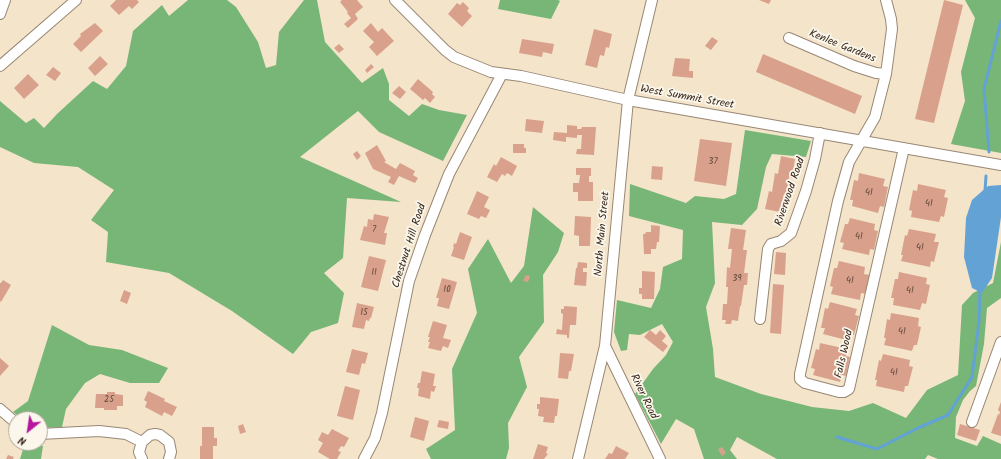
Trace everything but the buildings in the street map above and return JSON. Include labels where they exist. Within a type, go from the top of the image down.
[{"type":"street","points":[[0,14],[5,0]]},
{"type":"street","points":[[1,64],[76,0]]},
{"type":"street","name":"West Summit Street","points":[[395,0],[445,50],[454,57],[481,69],[502,74],[521,76],[628,100],[1001,165]]},
{"type":"street","points":[[647,0],[650,10]]},
{"type":"street","name":"North Main Street","points":[[578,459],[605,346],[628,100],[652,0]]},
{"type":"street","name":"Kenlee Gardens","points":[[862,140],[875,117],[886,74],[892,29],[886,0]]},
{"type":"street","name":"Kenlee Gardens","points":[[789,38],[854,66],[876,74],[886,74]]},
{"type":"street","name":"Chestnut Hill Road","points":[[364,459],[375,438],[382,413],[410,281],[425,234],[449,174],[502,74]]},
{"type":"street","name":"Riverwood Road","points":[[760,318],[768,249],[771,244],[781,241],[791,233],[806,191],[815,159],[820,133]]},
{"type":"street","name":"Falls Wood","points":[[862,140],[849,162],[838,201],[800,374],[800,378],[805,383],[839,392],[844,392],[849,389],[853,376],[904,148]]},
{"type":"street","points":[[972,422],[1001,342]]},
{"type":"street","name":"River Road","points":[[605,346],[660,459]]},
{"type":"street","points":[[0,409],[8,416]]},
{"type":"street","points":[[48,434],[99,431],[126,434],[142,442]]},
{"type":"street","points":[[142,459],[139,452],[142,442],[150,435],[160,435],[165,438],[171,447],[169,459]]},
{"type":"green space","points":[[188,0],[227,0],[236,7],[258,42],[266,68],[276,65],[279,32],[304,0],[317,0],[325,42],[362,83],[383,68],[389,84],[389,100],[409,116],[422,104],[439,110],[467,115],[443,161],[379,132],[358,111],[300,157],[401,202],[347,198],[343,258],[324,273],[344,293],[338,323],[311,332],[293,354],[232,311],[169,273],[106,262],[108,232],[91,220],[114,190],[78,167],[34,163],[0,147],[0,101],[26,123],[34,118],[44,128],[93,81],[107,89],[126,66],[133,31],[162,5],[169,16]]},
{"type":"green space","points":[[500,0],[560,1],[551,19],[498,9]]},
{"type":"green space","points":[[965,0],[1001,0],[1001,153],[951,144],[965,101],[961,72],[975,18]]},
{"type":"green space","points":[[745,130],[811,141],[806,157],[772,154],[766,167],[757,209],[742,225],[712,222],[715,283],[706,307],[713,349],[715,377],[761,394],[812,407],[849,411],[873,403],[906,418],[927,390],[958,375],[962,305],[973,293],[993,283],[1001,242],[1001,298],[987,308],[984,344],[976,386],[963,400],[956,417],[955,438],[977,446],[983,436],[1001,444],[1001,459],[938,459],[928,455],[925,459],[777,459],[737,437],[730,450],[737,459],[704,459],[694,429],[676,419],[661,444],[635,394],[653,369],[666,355],[673,342],[662,324],[640,335],[629,334],[627,350],[621,351],[614,332],[617,300],[651,308],[660,289],[663,267],[682,259],[683,230],[629,216],[630,184],[686,203],[695,196],[724,199],[736,194]]},
{"type":"green space","points":[[533,207],[564,233],[558,252],[543,275],[544,322],[519,357],[527,387],[508,423],[509,448],[506,459],[431,459],[426,449],[455,430],[452,369],[477,313],[468,269],[488,239],[511,283],[524,266]]},
{"type":"green space","points":[[52,325],[89,345],[122,350],[168,368],[159,383],[130,383],[100,374],[85,383],[66,409],[62,427],[48,428],[48,411],[14,411],[28,401]]},
{"type":"green space","points":[[22,451],[42,451],[41,459],[20,459]]},
{"type":"water","points":[[1001,185],[1001,217],[992,278],[982,293],[972,288],[964,257],[966,218],[972,200],[988,186]]},
{"type":"waterway","points":[[989,152],[984,89],[1001,21]]},
{"type":"waterway","points":[[985,191],[986,176]]},
{"type":"waterway","points":[[837,437],[877,449],[918,428],[948,415],[972,377],[979,322],[980,289]]}]
